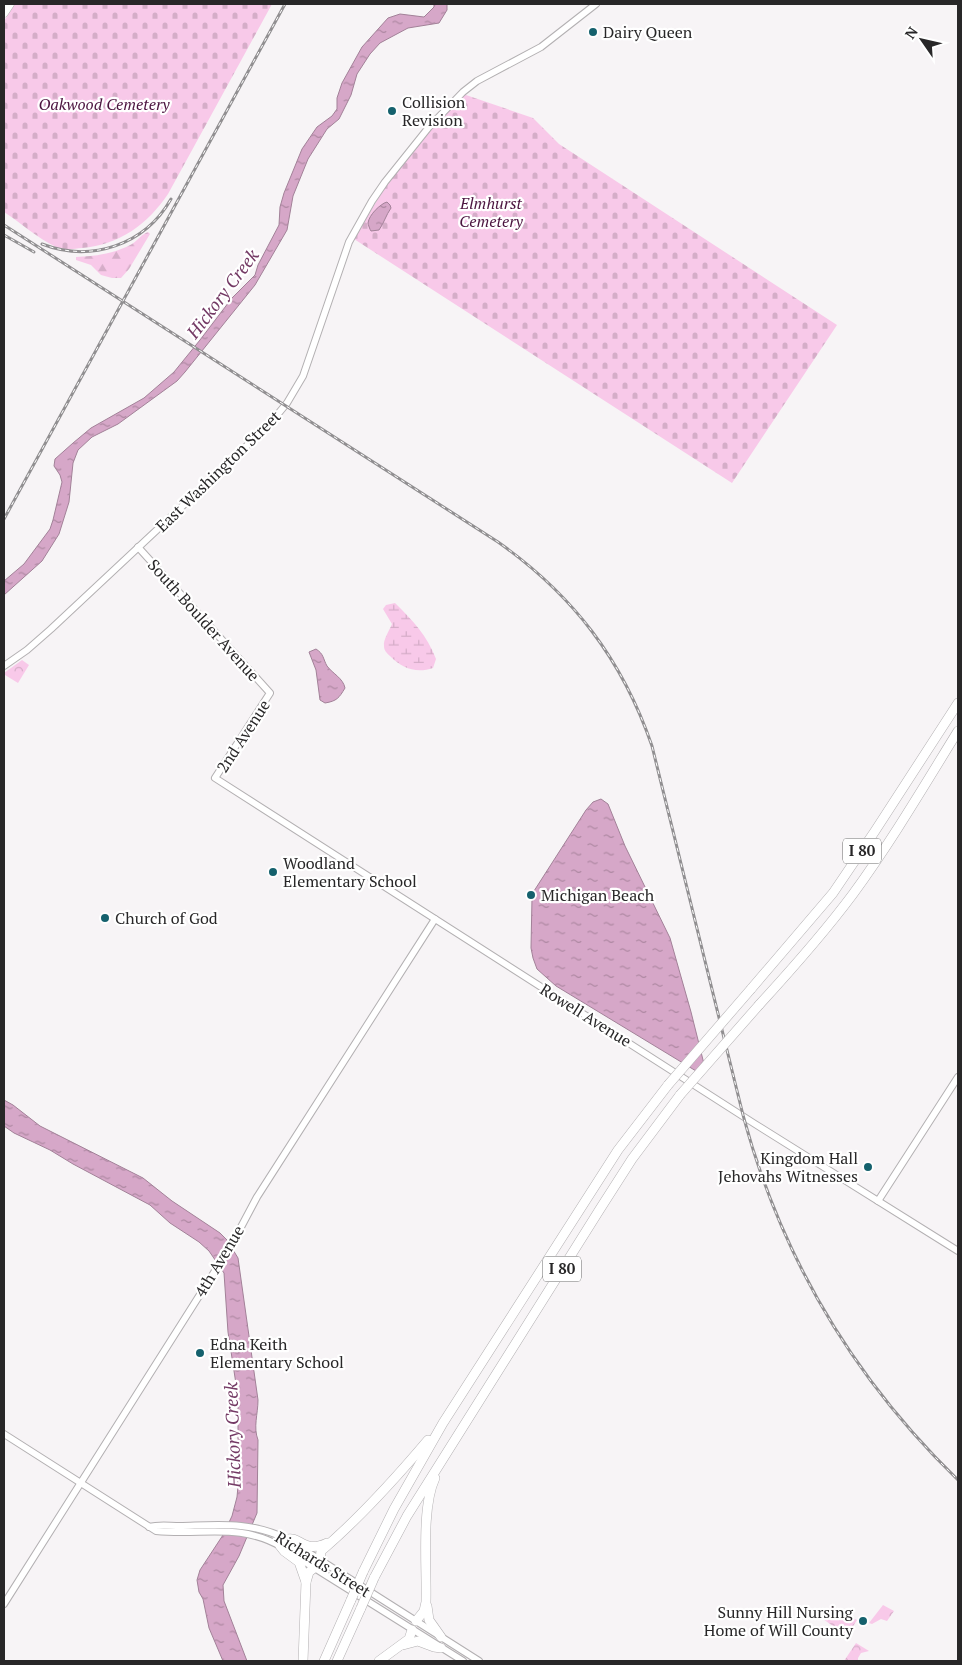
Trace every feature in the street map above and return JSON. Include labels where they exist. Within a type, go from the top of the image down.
[{"type":"highway","name":"I 80","points":[[324,1661],[363,1572],[394,1509],[443,1423],[618,1150],[668,1085],[833,892],[958,703]]},
{"type":"highway","name":"I 80","points":[[337,1661],[374,1578],[407,1516],[632,1158],[680,1095],[807,951],[853,894],[892,838],[958,730]]},
{"type":"highway","points":[[320,1560],[321,1551],[336,1539],[393,1481],[443,1423]]},
{"type":"highway","points":[[441,1637],[428,1620],[426,1602],[427,1508],[432,1485],[450,1446]]},
{"type":"highway","points":[[306,1582],[299,1562],[284,1551],[283,1543],[291,1538],[310,1547],[320,1546],[336,1539]]},
{"type":"highway","points":[[303,1661],[306,1582],[309,1572],[314,1568]]},
{"type":"highway","points":[[379,1661],[408,1639],[414,1625],[424,1611],[426,1602]]},
{"type":"highway","points":[[400,1646],[418,1641],[441,1648]]},
{"type":"main road","points":[[4,12],[10,4]]},
{"type":"street","name":"East Washington Street","points":[[4,666],[27,650],[51,629],[268,426],[287,403],[303,376],[342,260],[358,223],[385,182],[429,127],[463,92],[477,81],[540,47],[596,4]]},
{"type":"street","name":"South Boulder Avenue","points":[[138,547],[270,693]]},
{"type":"street","name":"2nd Avenue","points":[[215,778],[270,693]]},
{"type":"street","name":"Rowell Avenue","points":[[215,778],[755,1124],[958,1251]]},
{"type":"street","name":"4th Avenue","points":[[4,1604],[232,1244],[257,1198],[435,919]]},
{"type":"street","points":[[878,1201],[958,1077]]},
{"type":"street","name":"Richards Street","points":[[4,1434],[156,1531],[173,1533],[256,1527],[272,1532],[314,1568],[414,1625],[441,1637],[479,1661]]},
{"type":"street","name":"Richards Street","points":[[224,1528],[283,1543],[320,1560],[414,1625],[441,1648],[463,1661]]},
{"type":"street","points":[[314,1568],[320,1560]]},
{"type":"green space","name":"Oakwood Cemetery","points":[[15,4],[272,4],[168,194],[160,205],[142,223],[120,238],[95,246],[69,249],[59,248],[49,243],[4,212],[4,21]]},
{"type":"green space","name":"Elmhurst Cemetery","points":[[463,94],[533,118],[559,144],[837,325],[732,483],[354,239],[385,187],[430,128]]},
{"type":"green space","points":[[148,232],[150,234],[129,269],[121,278],[101,275],[91,265],[76,260],[76,257],[98,255],[118,250],[132,244]]},
{"type":"green space","points":[[395,603],[424,635],[436,659],[433,668],[415,670],[404,667],[385,651],[384,641],[392,624],[383,609],[386,605]]},
{"type":"green space","points":[[22,660],[29,665],[18,683],[4,673]]},
{"type":"green space","points":[[883,1605],[894,1611],[887,1621],[881,1619],[872,1624],[869,1623]]},
{"type":"green space","points":[[831,1606],[857,1620],[847,1636],[823,1619]]},
{"type":"green space","points":[[856,1643],[869,1651],[861,1653],[858,1661],[844,1661]]},
{"type":"water","points":[[434,4],[447,4],[447,10],[439,23],[408,28],[380,43],[357,74],[351,95],[339,119],[327,129],[308,159],[293,196],[287,230],[255,285],[177,381],[118,424],[92,437],[78,450],[73,463],[69,502],[59,534],[42,561],[4,595],[4,581],[24,564],[50,529],[62,482],[54,466],[55,459],[91,428],[144,398],[174,372],[232,298],[255,275],[258,265],[279,225],[280,207],[284,193],[302,149],[317,127],[332,116],[337,109],[337,98],[342,83],[362,47],[388,18],[400,14],[424,17],[434,7]]},
{"type":"water","points":[[387,202],[391,208],[382,225],[379,230],[371,231],[368,223],[370,217],[378,207]]},
{"type":"water","points":[[316,649],[322,655],[327,666],[342,681],[345,688],[337,698],[325,703],[320,700],[316,670],[309,652]]},
{"type":"water","points":[[601,799],[608,804],[625,846],[670,938],[691,1012],[705,1073],[701,1074],[556,986],[537,969],[531,948],[532,898],[534,891],[586,810],[593,802]]},
{"type":"water","points":[[4,1100],[40,1126],[143,1178],[172,1201],[220,1233],[227,1240],[238,1258],[258,1400],[256,1425],[258,1440],[257,1513],[239,1556],[223,1585],[224,1601],[247,1661],[223,1661],[209,1628],[197,1580],[200,1570],[223,1535],[232,1516],[238,1486],[238,1397],[228,1332],[224,1273],[209,1251],[170,1223],[150,1205],[4,1126]]},
{"type":"railway","points":[[4,519],[285,4]]},
{"type":"railway","points":[[42,244],[79,251],[115,246],[147,228],[160,215],[171,199]]},
{"type":"railway","points":[[4,225],[498,542],[525,562],[549,584],[592,631],[626,685],[640,714],[652,746],[743,1115],[759,1167],[778,1218],[800,1266],[825,1312],[854,1357],[885,1400],[920,1441],[958,1480]]},
{"type":"railway","points":[[4,235],[34,252]]},
{"type":"place","name":"Dairy Queen","points":[[593,32]]},
{"type":"place","name":"Collision Revision","points":[[392,111]]},
{"type":"place","name":"Woodland Elementary School","points":[[273,872]]},
{"type":"place","name":"Michigan Beach","points":[[531,895]]},
{"type":"place","name":"Church of God","points":[[105,918]]},
{"type":"place","name":"Kingdom Hall Jehovahs Witnesses","points":[[868,1167]]},
{"type":"place","name":"Edna Keith Elementary School","points":[[200,1353]]},
{"type":"place","name":"Sunny Hill Nursing Home of Will County","points":[[863,1621]]},
{"type":"water label","name":"Hickory Creek","points":[[223,294]]},
{"type":"water label","name":"Hickory Creek","points":[[233,1435]]}]
